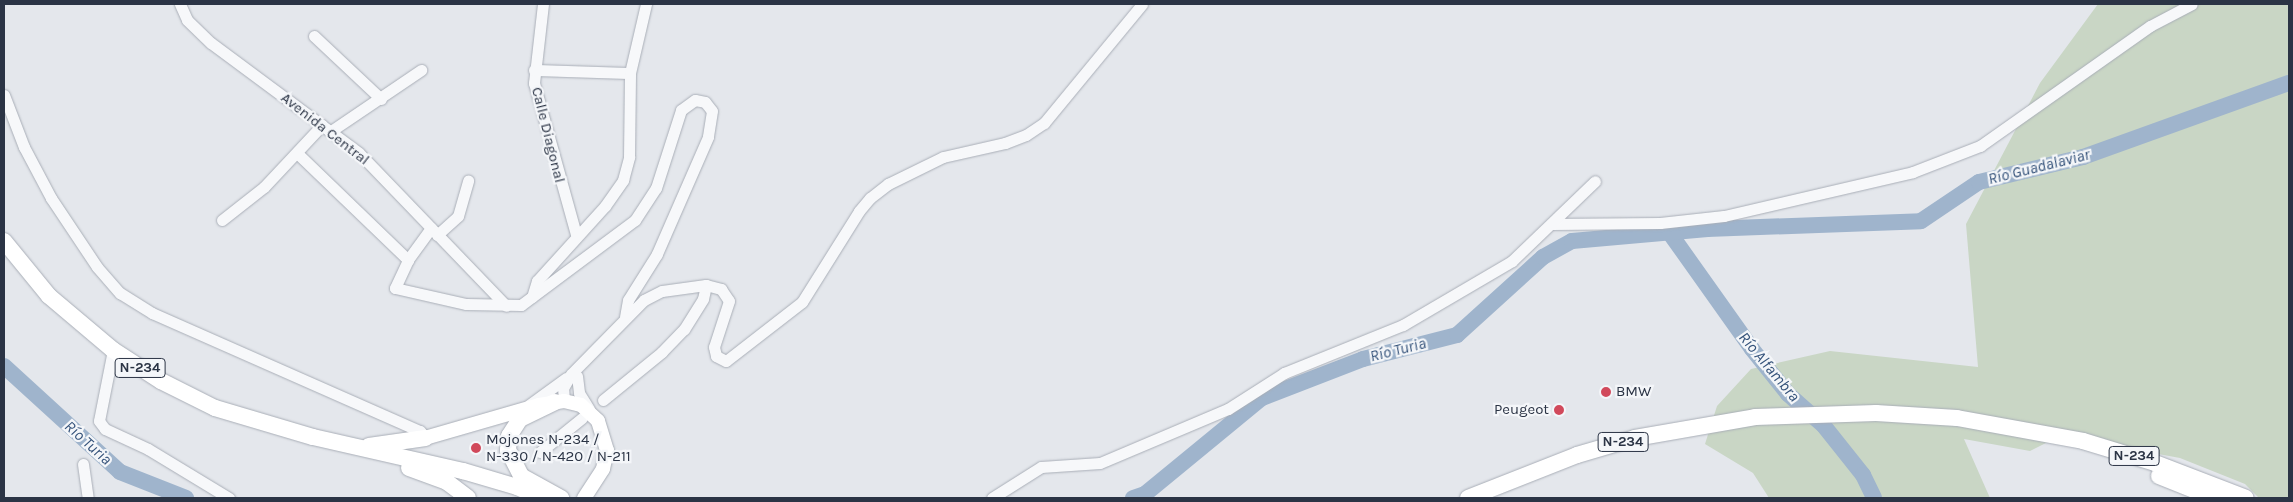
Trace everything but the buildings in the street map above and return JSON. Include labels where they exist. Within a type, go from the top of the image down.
[{"type":"highway","name":"N-234","points":[[4,241],[49,296],[113,350],[161,381],[215,408],[265,424],[359,448],[463,471],[517,487],[542,498]]},
{"type":"highway","points":[[560,402],[520,419],[510,436],[508,450],[521,476],[561,498]]},
{"type":"highway","name":"N-234","points":[[1468,498],[1577,455],[1635,438],[1694,426],[1786,415],[1834,413],[1957,418],[2017,427],[2083,441],[2155,463],[2246,498]]},
{"type":"highway","name":"N-234","points":[[2017,427],[2214,498]]},
{"type":"highway","points":[[359,448],[425,438]]},
{"type":"highway","points":[[384,453],[397,463],[446,482],[468,498]]},
{"type":"main road","points":[[425,438],[516,412],[560,402],[581,405],[604,434],[606,459],[586,495]]},
{"type":"street","name":"Avenida Central","points":[[180,4],[187,20],[211,43],[359,153],[506,306]]},
{"type":"street","name":"Calle Diagonal","points":[[543,4],[534,83],[576,234]]},
{"type":"street","points":[[532,297],[537,281],[576,234],[615,194],[627,169],[630,73],[646,4]]},
{"type":"street","points":[[560,402],[563,388],[625,317],[644,300],[662,291],[706,285],[721,289],[729,301],[714,347],[716,356],[726,361],[802,302],[859,211],[870,198],[888,184],[943,157],[1012,140],[1044,123],[1142,4]]},
{"type":"street","points":[[1552,224],[1660,223],[1724,216],[1913,172],[1980,146],[2150,26],[2192,4]]},
{"type":"street","points":[[314,36],[381,99]]},
{"type":"street","points":[[222,220],[264,187],[326,128],[381,99],[404,78],[421,70]]},
{"type":"street","points":[[534,70],[630,73]]},
{"type":"street","points":[[4,96],[24,147],[51,198],[98,267],[120,293],[152,313],[420,431],[425,438]]},
{"type":"street","points":[[468,180],[458,216],[434,232],[408,260],[395,288],[466,304],[521,305],[624,230],[642,212],[656,188],[681,110],[694,100],[704,102],[712,111],[712,125],[660,247],[628,300],[625,317]]},
{"type":"street","points":[[298,154],[408,260]]},
{"type":"street","points":[[992,498],[1041,467],[1100,463],[1228,409],[1284,373],[1403,325],[1512,261],[1595,181]]},
{"type":"street","points":[[603,400],[662,352],[684,329],[702,299],[706,285]]},
{"type":"street","points":[[113,350],[99,421],[105,429],[148,449],[229,498]]},
{"type":"street","points":[[516,412],[576,373]]},
{"type":"street","points":[[540,452],[588,416],[579,393],[576,373]]},
{"type":"street","points":[[83,464],[88,498]]},
{"type":"green space","points":[[2098,4],[2289,4],[2289,498],[2259,498],[2245,484],[2180,458],[2060,436],[2030,451],[1964,439],[1990,498],[1769,498],[1753,473],[1705,444],[1717,406],[1751,369],[1830,351],[1978,367],[1966,224],[2040,83]]},
{"type":"waterway","name":"Río Guadalaviar","points":[[1133,498],[1145,494],[1262,398],[1363,359],[1457,335],[1543,257],[1572,241],[1707,229],[1921,221],[1979,182],[2083,157],[2289,83]]},
{"type":"waterway","name":"Río Alfambra","points":[[1669,232],[1752,349],[1788,394],[1824,426],[1863,475],[1874,498]]},
{"type":"waterway","name":"Río Turia","points":[[4,366],[120,472],[186,498]]},
{"type":"place","name":"BMW","points":[[1606,392]]},
{"type":"place","name":"Peugeot","points":[[1559,410]]},
{"type":"place","name":"Mojones N-234 / N-330 / N-420 / N-211","points":[[476,448]]}]
